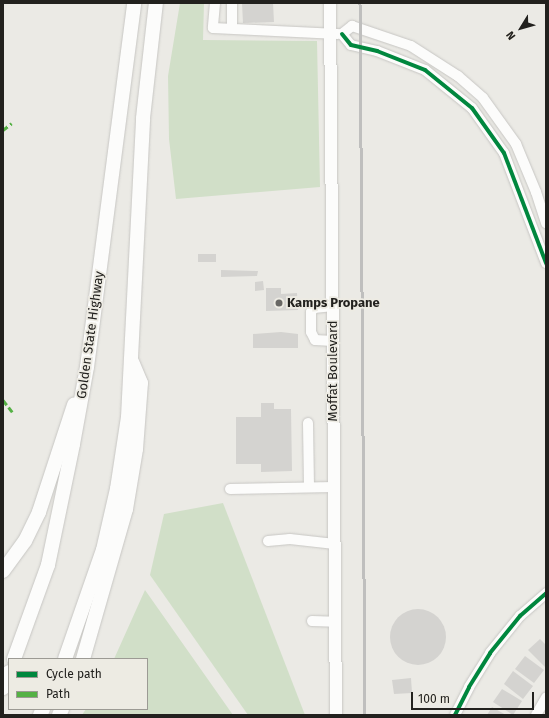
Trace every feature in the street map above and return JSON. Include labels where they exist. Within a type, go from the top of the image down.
[{"type":"highway","name":"Golden State Highway","points":[[14,658],[48,565],[87,367],[134,3]]},
{"type":"highway","points":[[65,658],[103,550],[117,489],[128,417],[143,118],[156,3]]},
{"type":"highway","points":[[83,658],[126,509],[136,449],[141,383],[130,359]]},
{"type":"highway","points":[[3,571],[25,541],[39,512],[61,440],[87,367]]},
{"type":"highway","points":[[3,688],[8,675]]},
{"type":"main road","name":"Moffat Boulevard","points":[[330,3],[336,34],[333,306],[336,715]]},
{"type":"street","points":[[215,3],[214,28],[232,27],[336,34],[352,26],[412,46],[458,76],[483,98],[516,144],[536,192],[546,223]]},
{"type":"street","points":[[232,3],[232,27]]},
{"type":"street","points":[[336,34],[351,45],[377,51],[424,70],[472,108],[504,153],[546,263]]},
{"type":"street","points":[[333,306],[314,308],[311,312],[311,332],[315,340],[333,341]]},
{"type":"street","points":[[308,423],[309,487]]},
{"type":"street","points":[[230,489],[334,487]]},
{"type":"street","points":[[268,541],[290,539],[335,544]]},
{"type":"street","points":[[455,715],[469,687],[490,653],[520,616],[546,594]]},
{"type":"street","points":[[312,621],[335,622]]},
{"type":"street","points":[[536,715],[546,698]]},
{"type":"green space","points":[[180,3],[204,3],[203,40],[317,41],[320,187],[176,199],[169,139],[168,76]]},
{"type":"green space","points":[[223,503],[305,715],[248,715],[150,575],[164,514]]},
{"type":"green space","points":[[145,590],[233,715],[82,715],[85,710],[148,710],[148,658],[114,658]]},
{"type":"building","points":[[242,3],[273,3],[274,22],[243,23]]},
{"type":"building","points":[[198,254],[216,254],[216,262],[198,262]]},
{"type":"building","points":[[221,270],[258,271],[257,276],[221,277]]},
{"type":"building","points":[[263,281],[264,290],[255,291],[255,282]]},
{"type":"building","points":[[266,288],[281,288],[281,294],[297,293],[298,310],[266,311]]},
{"type":"building","points":[[281,332],[298,334],[298,348],[253,348],[253,334]]},
{"type":"building","points":[[261,403],[274,403],[274,409],[291,409],[292,471],[261,472],[261,464],[236,464],[236,417],[261,417]]},
{"type":"building","points":[[413,609],[423,609],[438,617],[444,626],[446,637],[444,648],[438,657],[423,665],[413,665],[402,660],[395,653],[390,642],[390,632],[395,621],[402,614]]},
{"type":"building","points":[[540,639],[546,645],[546,668],[528,650]]},
{"type":"building","points":[[525,656],[544,670],[534,683],[515,669]]},
{"type":"building","points":[[513,671],[533,686],[523,699],[504,684]]},
{"type":"building","points":[[411,678],[412,693],[394,694],[392,680]]},
{"type":"building","points":[[502,689],[522,701],[513,715],[493,702]]},
{"type":"building","points":[[492,707],[506,715],[487,715]]},
{"type":"railway","points":[[360,3],[365,715]]},
{"type":"marked path","points":[[3,130],[12,123]]},
{"type":"marked path","points":[[3,400],[14,414]]},
{"type":"cycle path","points":[[342,34],[351,45],[377,51],[425,70],[472,108],[504,153],[546,263]]},
{"type":"cycle path","points":[[455,715],[469,687],[490,653],[520,616],[546,593]]},
{"type":"place","name":"Kamps Propane","points":[[279,303]]}]
